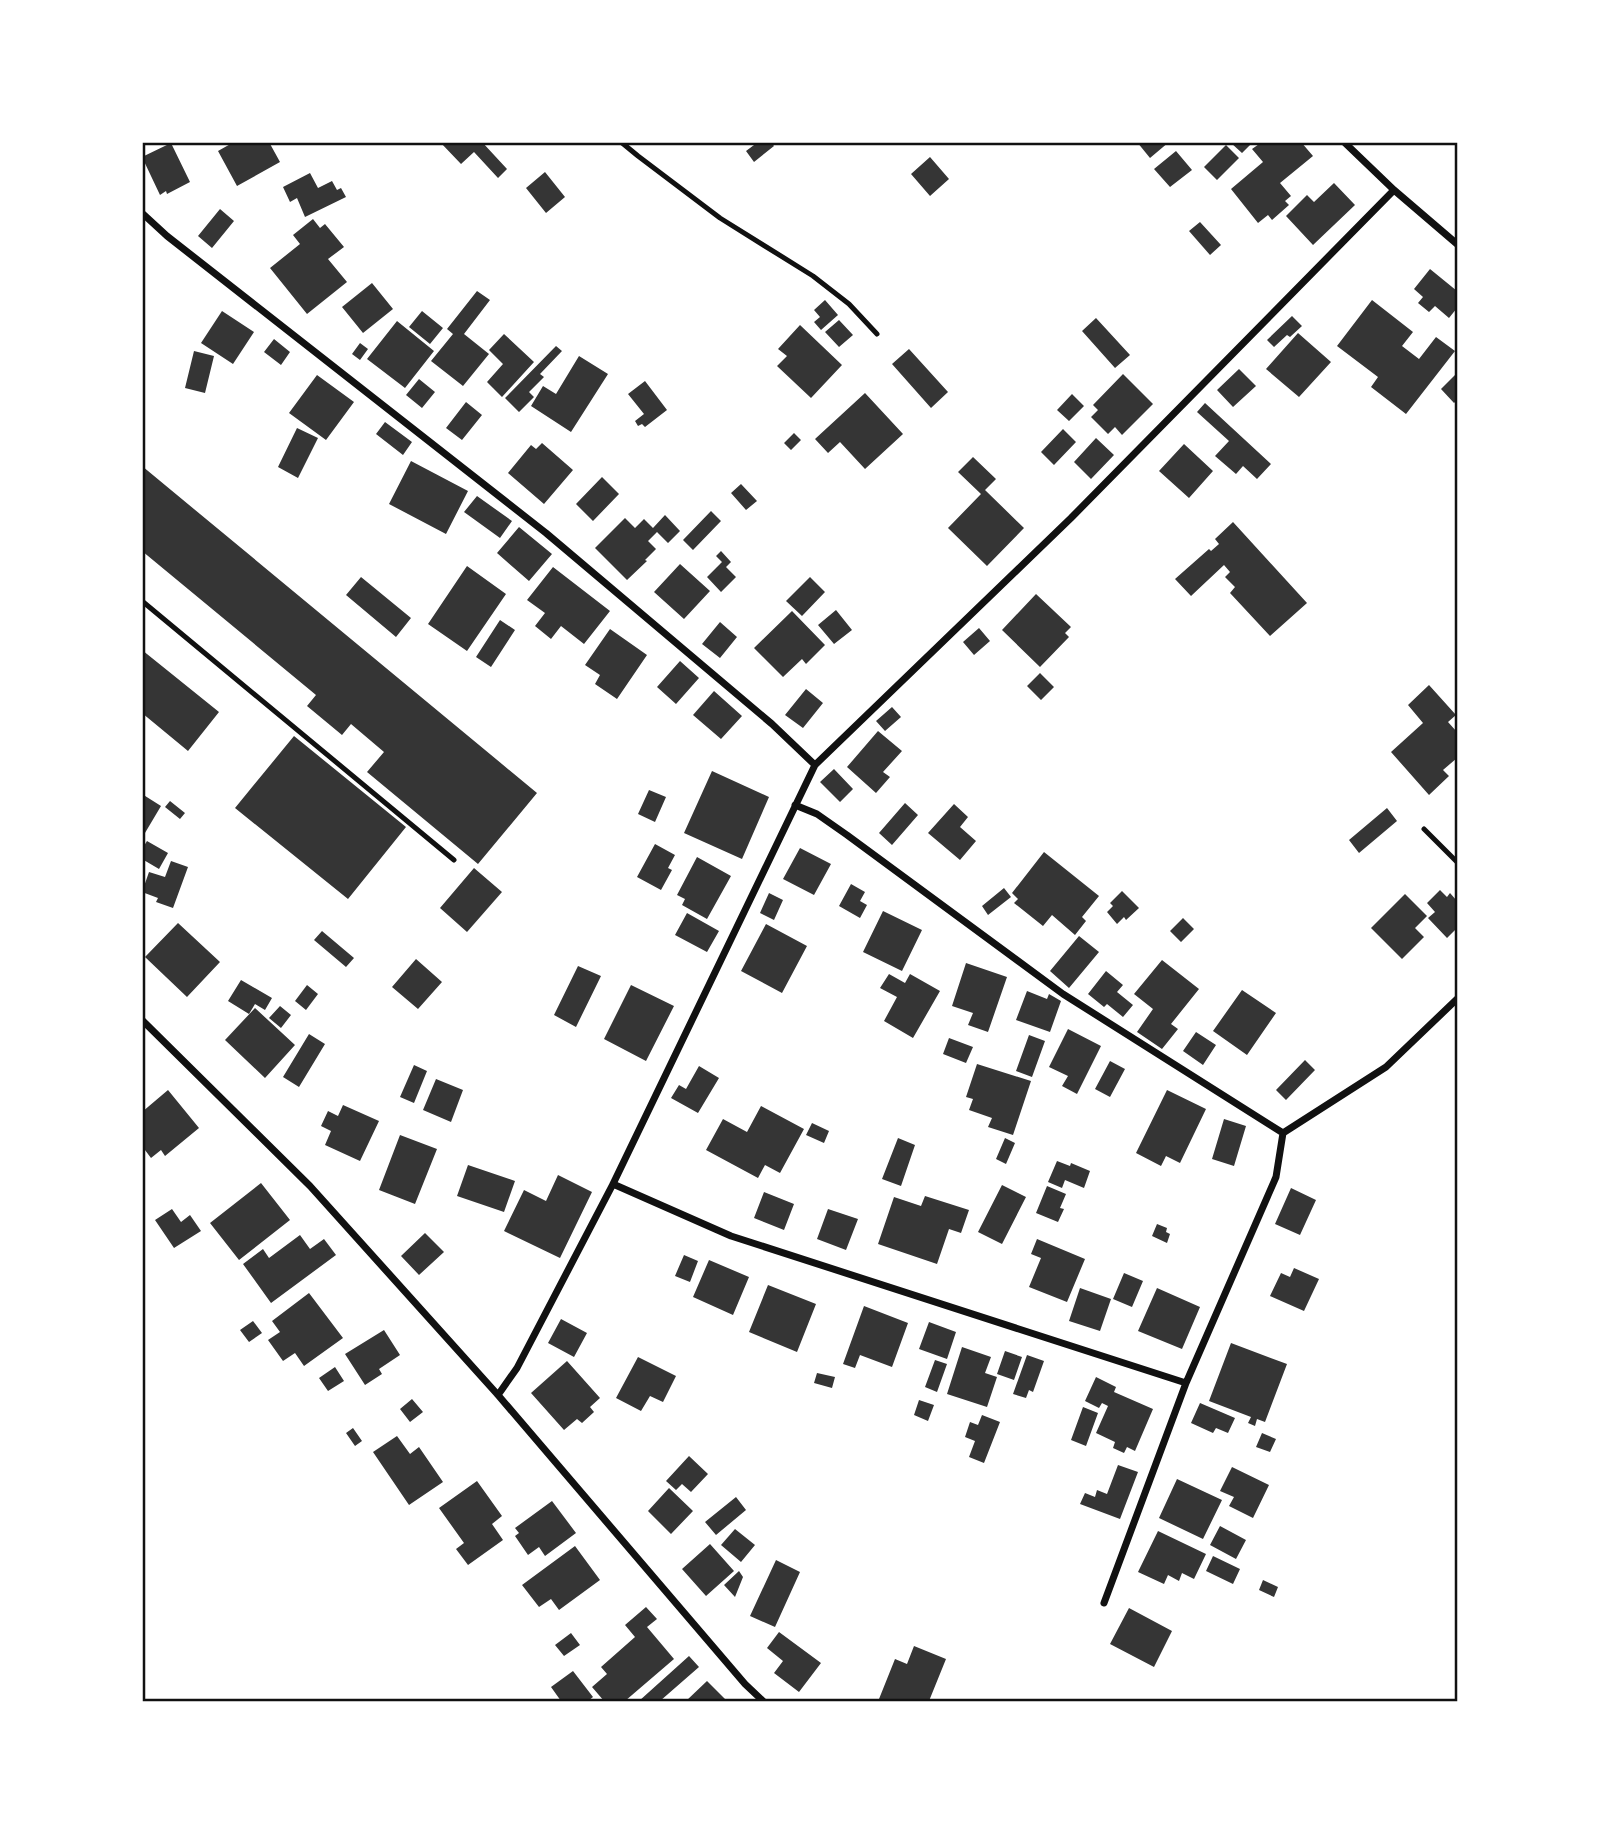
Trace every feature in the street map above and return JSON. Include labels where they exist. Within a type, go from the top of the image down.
[{"type":"street","points":[[1344,142],[1394,190],[1457,244]]},
{"type":"street","points":[[498,1395],[517,1368],[613,1184],[815,765],[1071,519],[1394,190]]},
{"type":"street","points":[[142,213],[167,236],[546,533],[772,724],[815,765]]},
{"type":"street","points":[[795,805],[817,814],[847,835],[1063,994],[1283,1133]]},
{"type":"street","points":[[1104,1603],[1186,1383],[1276,1177],[1283,1133],[1386,1068],[1457,999]]},
{"type":"street","points":[[142,1020],[310,1186],[498,1395],[763,1701]]},
{"type":"street","points":[[613,1184],[731,1236],[1186,1383]]},
{"type":"lane","points":[[621,142],[720,218],[813,276],[849,304],[877,334]]},
{"type":"lane","points":[[142,601],[454,860]]},
{"type":"lane","points":[[1424,830],[1457,862]]},
{"type":"building","points":[[234,142],[269,142],[280,162],[237,186],[218,151]]},
{"type":"building","points":[[440,142],[482,142],[507,169],[498,178],[474,152],[461,164]]},
{"type":"building","points":[[758,142],[771,142],[774,146],[754,162],[746,151]]},
{"type":"building","points":[[1137,142],[1169,142],[1150,158]]},
{"type":"building","points":[[1253,142],[1242,153],[1231,143]]},
{"type":"building","points":[[1262,142],[1301,142],[1313,156],[1280,183],[1291,196],[1285,201],[1289,205],[1272,220],[1268,215],[1258,223],[1231,189],[1263,162],[1252,149]]},
{"type":"building","points":[[171,143],[190,182],[160,195],[142,157]]},
{"type":"building","points":[[1226,145],[1239,158],[1217,180],[1204,167]]},
{"type":"building","points":[[1176,151],[1192,170],[1170,187],[1154,169]]},
{"type":"building","points":[[930,157],[949,179],[930,196],[911,174]]},
{"type":"building","points":[[545,172],[565,197],[546,213],[526,188]]},
{"type":"building","points":[[310,173],[318,188],[332,181],[337,190],[341,188],[346,197],[305,217],[297,198],[290,202],[283,187]]},
{"type":"building","points":[[1334,183],[1355,205],[1313,245],[1286,216],[1307,195],[1314,202]]},
{"type":"building","points":[[220,209],[234,221],[212,248],[198,236]]},
{"type":"building","points":[[313,219],[320,228],[325,224],[344,247],[328,259],[347,282],[307,314],[270,268],[300,244],[293,235]]},
{"type":"building","points":[[1200,222],[1221,245],[1210,255],[1189,231]]},
{"type":"building","points":[[1430,269],[1457,291],[1457,308],[1449,318],[1435,306],[1429,312],[1418,303],[1423,297],[1414,289]]},
{"type":"building","points":[[372,283],[393,309],[363,333],[342,307]]},
{"type":"building","points":[[477,291],[490,300],[464,334],[489,354],[463,386],[431,361],[453,334],[447,329]]},
{"type":"building","points":[[825,300],[838,315],[821,330],[814,322],[820,317],[814,310]]},
{"type":"building","points":[[1372,300],[1413,332],[1402,346],[1419,359],[1436,337],[1455,351],[1406,414],[1371,387],[1378,377],[1337,346]]},
{"type":"building","points":[[222,311],[254,332],[233,364],[201,343]]},
{"type":"building","points":[[422,311],[443,328],[430,344],[409,327]]},
{"type":"building","points":[[1292,316],[1302,326],[1274,347],[1267,340]]},
{"type":"building","points":[[1096,318],[1130,355],[1115,368],[1082,331]]},
{"type":"building","points":[[839,320],[853,335],[839,347],[825,332]]},
{"type":"building","points":[[397,321],[434,351],[405,388],[367,359]]},
{"type":"building","points":[[800,325],[842,365],[811,398],[777,366],[787,356],[778,349]]},
{"type":"building","points":[[1298,333],[1331,362],[1299,397],[1266,369]]},
{"type":"building","points":[[504,334],[534,362],[502,397],[487,382],[503,364],[489,350]]},
{"type":"building","points":[[274,339],[290,352],[281,365],[264,352]]},
{"type":"building","points":[[360,343],[368,349],[360,360],[352,354]]},
{"type":"building","points":[[556,346],[562,351],[540,374],[544,377],[529,392],[534,397],[519,412],[505,398]]},
{"type":"building","points":[[909,349],[948,392],[931,408],[892,364]]},
{"type":"building","points":[[194,351],[214,356],[205,393],[185,388]]},
{"type":"building","points":[[579,356],[608,374],[571,432],[531,406],[543,386],[556,394]]},
{"type":"building","points":[[1239,369],[1256,386],[1233,407],[1217,390]]},
{"type":"building","points":[[1457,373],[1457,400],[1454,403],[1441,389]]},
{"type":"building","points":[[1123,374],[1153,404],[1122,435],[1115,427],[1108,434],[1091,417],[1098,410],[1093,405]]},
{"type":"building","points":[[317,375],[354,402],[326,440],[289,413]]},
{"type":"building","points":[[419,379],[435,392],[422,408],[406,395]]},
{"type":"building","points":[[645,381],[667,410],[645,427],[642,424],[638,426],[635,421],[644,414],[628,394]]},
{"type":"building","points":[[865,393],[903,434],[865,469],[840,442],[828,453],[815,439]]},
{"type":"building","points":[[1072,394],[1084,406],[1069,421],[1057,410]]},
{"type":"building","points":[[466,402],[482,415],[462,440],[446,428]]},
{"type":"building","points":[[1205,403],[1271,464],[1257,479],[1243,466],[1236,474],[1215,456],[1229,441],[1197,412]]},
{"type":"building","points":[[385,422],[412,442],[403,455],[376,434]]},
{"type":"building","points":[[297,428],[318,438],[298,478],[278,467]]},
{"type":"building","points":[[1063,429],[1076,442],[1054,465],[1041,452]]},
{"type":"building","points":[[794,433],[801,440],[791,450],[784,443]]},
{"type":"building","points":[[1096,438],[1114,455],[1091,479],[1074,462]]},
{"type":"building","points":[[542,443],[573,470],[544,504],[508,473],[531,445],[536,449]]},
{"type":"building","points":[[1184,444],[1213,471],[1189,498],[1159,471]]},
{"type":"building","points":[[973,457],[996,479],[985,490],[1024,528],[987,566],[948,528],[981,494],[958,472]]},
{"type":"building","points":[[411,461],[468,491],[446,534],[389,504]]},
{"type":"building","points":[[142,466],[537,793],[478,864],[367,772],[384,752],[351,724],[342,735],[307,706],[316,695],[142,551]]},
{"type":"building","points":[[602,477],[619,494],[593,521],[576,504]]},
{"type":"building","points":[[741,484],[757,501],[746,510],[731,493]]},
{"type":"building","points":[[477,496],[512,521],[500,538],[464,512]]},
{"type":"building","points":[[711,511],[721,521],[693,550],[683,540]]},
{"type":"building","points":[[665,515],[680,531],[668,543],[657,532],[648,541],[656,549],[627,580],[595,548],[625,518],[635,528],[644,519],[653,528]]},
{"type":"building","points":[[1233,522],[1307,603],[1270,636],[1230,593],[1235,587],[1225,577],[1230,572],[1224,565],[1191,596],[1175,579],[1209,549],[1211,551],[1219,544],[1215,539]]},
{"type":"building","points":[[519,527],[552,554],[529,581],[497,553]]},
{"type":"building","points":[[721,551],[731,562],[726,567],[736,577],[721,592],[707,577],[722,562],[716,556]]},
{"type":"building","points":[[680,564],[710,591],[684,619],[654,592]]},
{"type":"building","points":[[467,566],[506,594],[467,651],[428,624]]},
{"type":"building","points":[[553,567],[610,611],[584,644],[561,626],[551,639],[535,626],[545,613],[527,600]]},
{"type":"building","points":[[361,577],[411,618],[396,637],[346,595]]},
{"type":"building","points":[[810,577],[825,592],[802,616],[786,601]]},
{"type":"building","points":[[1036,594],[1071,627],[1065,633],[1069,637],[1040,667],[1002,630]]},
{"type":"building","points":[[836,610],[852,630],[834,644],[818,625]]},
{"type":"building","points":[[792,611],[825,645],[806,664],[802,659],[783,677],[754,648]]},
{"type":"building","points":[[500,620],[515,630],[491,667],[476,657]]},
{"type":"building","points":[[720,622],[737,637],[720,658],[702,644]]},
{"type":"building","points":[[979,628],[990,641],[974,655],[963,642]]},
{"type":"building","points":[[610,629],[647,655],[617,699],[595,684],[600,675],[585,665]]},
{"type":"building","points":[[142,650],[219,712],[188,751],[142,713]]},
{"type":"building","points":[[680,661],[699,678],[676,704],[657,687]]},
{"type":"building","points":[[1040,673],[1054,687],[1041,700],[1027,686]]},
{"type":"building","points":[[1429,685],[1456,715],[1448,722],[1457,732],[1457,758],[1443,770],[1449,776],[1429,795],[1391,752],[1423,723],[1408,705]]},
{"type":"building","points":[[806,689],[823,703],[803,728],[785,715]]},
{"type":"building","points":[[714,691],[742,716],[721,739],[693,715]]},
{"type":"building","points":[[892,707],[901,717],[885,731],[876,721]]},
{"type":"building","points":[[878,731],[902,751],[883,772],[890,777],[876,793],[847,767]]},
{"type":"building","points":[[294,736],[406,827],[348,899],[235,808]]},
{"type":"building","points":[[834,769],[853,789],[840,802],[820,782]]},
{"type":"building","points":[[712,771],[769,797],[742,859],[684,833]]},
{"type":"building","points":[[649,790],[666,797],[655,822],[638,814]]},
{"type":"building","points":[[142,794],[161,806],[142,838]]},
{"type":"building","points":[[170,801],[185,813],[180,819],[165,807]]},
{"type":"building","points":[[905,803],[918,815],[892,845],[879,833]]},
{"type":"building","points":[[954,804],[968,817],[960,827],[976,841],[960,860],[928,833]]},
{"type":"building","points":[[1387,808],[1397,821],[1359,853],[1349,840]]},
{"type":"building","points":[[147,841],[168,853],[159,869],[142,859],[142,849]]},
{"type":"building","points":[[655,844],[675,855],[668,868],[672,870],[661,890],[637,877]]},
{"type":"building","points":[[800,848],[831,864],[814,895],[783,879]]},
{"type":"building","points":[[1044,852],[1099,896],[1082,917],[1086,921],[1075,935],[1052,915],[1043,926],[1014,903],[1018,899],[1012,893]]},
{"type":"building","points":[[697,857],[731,876],[707,919],[682,905],[685,899],[677,895]]},
{"type":"building","points":[[171,861],[188,867],[173,908],[156,902],[158,898],[142,892],[149,872],[165,877]]},
{"type":"building","points":[[474,868],[502,892],[467,932],[440,908]]},
{"type":"building","points":[[851,884],[865,892],[860,901],[867,905],[860,918],[839,906]]},
{"type":"building","points":[[1004,888],[1011,897],[988,915],[982,906]]},
{"type":"building","points":[[1440,890],[1447,897],[1450,893],[1457,901],[1457,928],[1447,938],[1428,918],[1435,912],[1427,903]]},
{"type":"building","points":[[1122,891],[1139,908],[1117,924],[1107,912],[1113,906],[1110,903]]},
{"type":"building","points":[[769,893],[783,900],[774,920],[760,913]]},
{"type":"building","points":[[1405,894],[1427,916],[1415,928],[1424,937],[1402,959],[1371,928]]},
{"type":"building","points":[[883,911],[922,930],[902,971],[863,952]]},
{"type":"building","points":[[687,913],[719,931],[707,952],[675,935]]},
{"type":"building","points":[[1183,918],[1194,929],[1181,942],[1170,931]]},
{"type":"building","points":[[178,923],[220,962],[187,997],[145,957]]},
{"type":"building","points":[[766,924],[807,946],[782,993],[741,971]]},
{"type":"building","points":[[322,931],[354,958],[346,967],[314,940]]},
{"type":"building","points":[[1079,936],[1099,952],[1069,988],[1050,971]]},
{"type":"building","points":[[416,959],[442,982],[418,1009],[392,987]]},
{"type":"building","points":[[1162,960],[1199,989],[1171,1024],[1178,1029],[1162,1049],[1137,1032],[1153,1009],[1134,994]]},
{"type":"building","points":[[966,963],[1007,977],[988,1032],[968,1025],[973,1013],[952,1006]]},
{"type":"building","points":[[578,966],[601,976],[576,1027],[554,1015]]},
{"type":"building","points":[[1106,971],[1123,985],[1117,992],[1133,1005],[1123,1017],[1088,994]]},
{"type":"building","points":[[889,974],[905,983],[910,974],[940,991],[913,1038],[884,1021],[897,997],[880,988]]},
{"type":"building","points":[[241,980],[272,998],[265,1010],[255,1004],[249,1014],[228,1001]]},
{"type":"building","points":[[307,985],[318,994],[306,1010],[295,1001]]},
{"type":"building","points":[[631,985],[674,1006],[646,1061],[604,1039]]},
{"type":"building","points":[[1242,990],[1276,1013],[1247,1055],[1213,1031]]},
{"type":"building","points":[[1027,991],[1047,999],[1049,994],[1061,1001],[1050,1032],[1016,1020]]},
{"type":"building","points":[[280,1006],[291,1015],[281,1028],[269,1018]]},
{"type":"building","points":[[255,1008],[295,1045],[265,1078],[225,1040]]},
{"type":"building","points":[[1068,1029],[1101,1046],[1077,1094],[1062,1086],[1068,1076],[1049,1067]]},
{"type":"building","points":[[1196,1032],[1216,1045],[1203,1065],[1183,1051]]},
{"type":"building","points":[[309,1034],[325,1044],[299,1087],[283,1077]]},
{"type":"building","points":[[1029,1035],[1045,1041],[1032,1077],[1016,1071]]},
{"type":"building","points":[[949,1038],[973,1047],[966,1063],[943,1054]]},
{"type":"building","points":[[1305,1060],[1315,1070],[1286,1100],[1276,1090]]},
{"type":"building","points":[[1110,1061],[1125,1069],[1110,1097],[1095,1089]]},
{"type":"building","points":[[977,1064],[1031,1081],[1013,1135],[988,1127],[992,1118],[969,1110],[973,1099],[966,1097]]},
{"type":"building","points":[[414,1065],[427,1071],[414,1103],[400,1097]]},
{"type":"building","points":[[699,1066],[719,1078],[698,1113],[671,1098],[679,1085],[686,1089]]},
{"type":"building","points":[[436,1079],[463,1090],[451,1122],[423,1110]]},
{"type":"building","points":[[168,1090],[199,1128],[165,1156],[161,1150],[151,1158],[142,1146],[142,1112]]},
{"type":"building","points":[[1167,1090],[1206,1109],[1180,1163],[1166,1156],[1161,1166],[1136,1153]]},
{"type":"building","points":[[343,1105],[379,1121],[360,1161],[325,1145],[331,1131],[321,1126],[328,1111],[338,1116]]},
{"type":"building","points":[[761,1106],[804,1129],[780,1173],[765,1165],[758,1178],[706,1150],[723,1119],[747,1132]]},
{"type":"building","points":[[1224,1119],[1246,1126],[1234,1166],[1212,1159]]},
{"type":"building","points":[[812,1123],[829,1131],[824,1143],[806,1135]]},
{"type":"building","points":[[400,1135],[437,1149],[415,1204],[379,1190]]},
{"type":"building","points":[[898,1138],[915,1145],[901,1186],[882,1179]]},
{"type":"building","points":[[1005,1138],[1015,1143],[1006,1164],[996,1159]]},
{"type":"building","points":[[1057,1161],[1070,1166],[1071,1163],[1090,1171],[1084,1188],[1065,1180],[1062,1188],[1048,1182]]},
{"type":"building","points":[[468,1165],[515,1181],[504,1212],[457,1196]]},
{"type":"building","points":[[558,1175],[592,1192],[560,1258],[504,1231],[524,1190],[546,1201]]},
{"type":"building","points":[[261,1183],[290,1220],[239,1260],[210,1223]]},
{"type":"building","points":[[1002,1185],[1026,1197],[1002,1244],[978,1232]]},
{"type":"building","points":[[1047,1186],[1066,1194],[1060,1208],[1064,1209],[1058,1222],[1036,1213]]},
{"type":"building","points":[[1291,1188],[1316,1200],[1300,1235],[1275,1224]]},
{"type":"building","points":[[764,1192],[794,1204],[784,1230],[754,1218]]},
{"type":"building","points":[[925,1196],[969,1210],[961,1233],[949,1229],[937,1264],[878,1244],[894,1197],[921,1206]]},
{"type":"building","points":[[172,1209],[181,1222],[190,1215],[201,1231],[174,1248],[155,1220]]},
{"type":"building","points":[[828,1209],[858,1219],[846,1250],[817,1239]]},
{"type":"building","points":[[1157,1224],[1167,1228],[1166,1232],[1170,1234],[1167,1243],[1152,1236]]},
{"type":"building","points":[[425,1233],[444,1252],[419,1275],[401,1256]]},
{"type":"building","points":[[300,1235],[310,1249],[324,1239],[336,1255],[271,1303],[243,1264],[263,1249],[269,1258]]},
{"type":"building","points":[[1037,1239],[1085,1259],[1067,1302],[1029,1287],[1041,1258],[1031,1254]]},
{"type":"building","points":[[684,1255],[698,1261],[690,1282],[675,1276]]},
{"type":"building","points":[[709,1260],[749,1277],[733,1315],[693,1297]]},
{"type":"building","points":[[1294,1268],[1319,1279],[1304,1311],[1270,1296],[1281,1273],[1290,1277]]},
{"type":"building","points":[[1124,1273],[1143,1281],[1132,1307],[1113,1299]]},
{"type":"building","points":[[768,1285],[816,1304],[797,1352],[749,1332]]},
{"type":"building","points":[[1080,1288],[1111,1299],[1100,1331],[1069,1321]]},
{"type":"building","points":[[1157,1288],[1200,1307],[1182,1349],[1138,1331]]},
{"type":"building","points":[[309,1293],[343,1338],[304,1366],[295,1353],[283,1361],[268,1340],[280,1332],[272,1321]]},
{"type":"building","points":[[864,1306],[908,1323],[892,1367],[860,1355],[855,1368],[843,1364]]},
{"type":"building","points":[[561,1319],[587,1333],[574,1357],[548,1343]]},
{"type":"building","points":[[253,1321],[262,1333],[249,1342],[240,1330]]},
{"type":"building","points":[[929,1322],[956,1332],[947,1359],[919,1349]]},
{"type":"building","points":[[384,1330],[400,1355],[379,1369],[382,1374],[365,1385],[345,1354]]},
{"type":"building","points":[[1231,1343],[1287,1364],[1265,1422],[1257,1419],[1255,1426],[1248,1423],[1251,1417],[1209,1401]]},
{"type":"building","points":[[962,1347],[991,1357],[985,1373],[997,1377],[987,1407],[947,1394]]},
{"type":"building","points":[[1005,1351],[1022,1357],[1014,1380],[997,1374]]},
{"type":"building","points":[[1027,1355],[1044,1361],[1033,1392],[1029,1390],[1026,1398],[1013,1394]]},
{"type":"building","points":[[638,1357],[676,1376],[663,1402],[650,1396],[641,1411],[616,1398]]},
{"type":"building","points":[[935,1360],[947,1364],[937,1392],[925,1387]]},
{"type":"building","points":[[567,1361],[600,1398],[590,1407],[594,1412],[582,1423],[577,1419],[564,1430],[531,1393]]},
{"type":"building","points":[[335,1367],[344,1381],[328,1391],[319,1378]]},
{"type":"building","points":[[817,1373],[835,1377],[832,1388],[814,1383]]},
{"type":"building","points":[[1096,1377],[1116,1387],[1114,1392],[1153,1409],[1135,1451],[1127,1447],[1124,1453],[1113,1448],[1115,1442],[1096,1433],[1108,1406],[1102,1403],[1099,1408],[1085,1401]]},
{"type":"building","points":[[412,1399],[423,1412],[410,1422],[400,1409]]},
{"type":"building","points":[[919,1400],[934,1405],[928,1421],[914,1415]]},
{"type":"building","points":[[1200,1403],[1235,1418],[1228,1433],[1216,1428],[1213,1433],[1191,1423]]},
{"type":"building","points":[[1083,1407],[1098,1413],[1086,1446],[1071,1440]]},
{"type":"building","points":[[982,1415],[1000,1422],[984,1463],[969,1457],[975,1441],[965,1437],[970,1422],[978,1425]]},
{"type":"building","points":[[353,1428],[362,1441],[355,1446],[346,1433]]},
{"type":"building","points":[[1262,1433],[1276,1439],[1270,1452],[1256,1447]]},
{"type":"building","points":[[397,1436],[410,1454],[419,1447],[443,1482],[409,1505],[373,1452]]},
{"type":"building","points":[[689,1456],[708,1474],[691,1492],[682,1484],[676,1490],[666,1481]]},
{"type":"building","points":[[1118,1465],[1138,1472],[1120,1519],[1080,1504],[1085,1493],[1095,1497],[1097,1490],[1107,1494]]},
{"type":"building","points":[[1232,1467],[1269,1485],[1253,1518],[1229,1506],[1234,1497],[1220,1491]]},
{"type":"building","points":[[1177,1479],[1222,1500],[1203,1539],[1159,1518]]},
{"type":"building","points":[[477,1481],[502,1516],[492,1524],[503,1540],[468,1565],[456,1549],[464,1543],[439,1508]]},
{"type":"building","points":[[669,1488],[693,1511],[671,1534],[648,1511]]},
{"type":"building","points":[[736,1497],[746,1510],[716,1535],[705,1522]]},
{"type":"building","points":[[552,1501],[576,1533],[545,1556],[539,1547],[528,1555],[515,1536],[519,1533],[515,1528]]},
{"type":"building","points":[[1220,1526],[1246,1540],[1236,1559],[1210,1545]]},
{"type":"building","points":[[735,1529],[755,1545],[741,1562],[721,1545]]},
{"type":"building","points":[[1158,1531],[1206,1554],[1194,1579],[1182,1573],[1179,1581],[1168,1575],[1164,1584],[1138,1572]]},
{"type":"building","points":[[710,1544],[734,1571],[706,1596],[682,1569]]},
{"type":"building","points":[[575,1546],[600,1580],[559,1610],[551,1599],[539,1607],[522,1585]]},
{"type":"building","points":[[1213,1556],[1240,1569],[1233,1584],[1206,1571]]},
{"type":"building","points":[[776,1560],[800,1572],[775,1627],[750,1616]]},
{"type":"building","points":[[739,1571],[743,1577],[735,1597],[724,1585]]},
{"type":"building","points":[[1263,1580],[1278,1587],[1274,1597],[1259,1590]]},
{"type":"building","points":[[646,1607],[657,1619],[647,1627],[674,1659],[625,1701],[604,1701],[592,1687],[607,1674],[601,1667],[635,1637],[625,1625]]},
{"type":"building","points":[[1129,1608],[1172,1631],[1154,1667],[1110,1644]]},
{"type":"building","points":[[779,1632],[821,1663],[799,1692],[774,1673],[783,1661],[767,1648]]},
{"type":"building","points":[[571,1633],[580,1645],[564,1656],[555,1645]]},
{"type":"building","points":[[914,1646],[946,1659],[929,1701],[879,1699],[895,1659],[907,1664]]},
{"type":"building","points":[[689,1656],[699,1667],[660,1701],[639,1701]]},
{"type":"building","points":[[573,1671],[593,1697],[588,1701],[561,1701],[551,1687]]},
{"type":"building","points":[[707,1681],[727,1701],[686,1701]]}]
